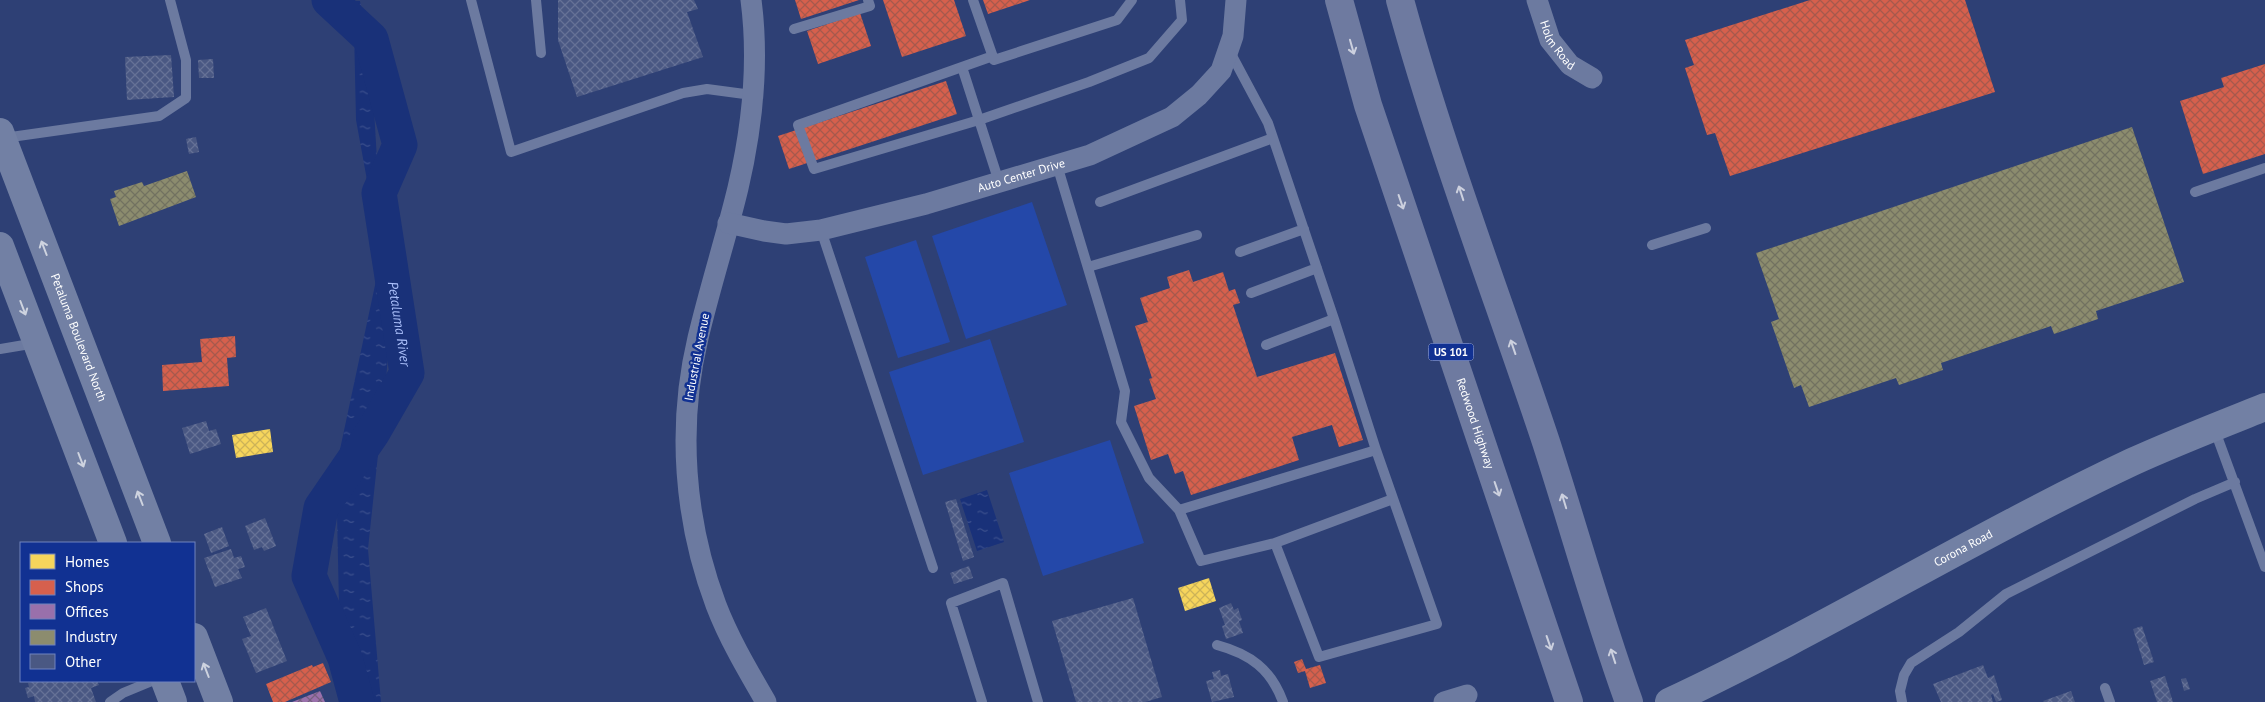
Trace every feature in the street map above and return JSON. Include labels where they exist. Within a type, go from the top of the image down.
[{"type":"highway","name":"Redwood Highway","points":[[1339,0],[1368,105],[1569,702]]},
{"type":"highway","points":[[1400,0],[1480,253],[1546,443],[1629,702]]},
{"type":"main road","name":"Petaluma Boulevard North","points":[[1,135],[157,542]]},
{"type":"main road","points":[[0,246],[112,542]]},
{"type":"main road","name":"Corona Road","points":[[1669,702],[1734,672],[2061,497],[2133,462],[2265,407]]},
{"type":"main road","points":[[195,640],[219,702]]},
{"type":"main road","points":[[165,682],[173,702]]},
{"type":"street","name":"Industrial Avenue","points":[[751,0],[752,95],[747,142],[738,188],[698,338],[686,418],[686,459],[690,507],[699,555],[713,598],[740,658],[766,702]]},
{"type":"street","name":"Auto Center Drive","points":[[728,222],[764,231],[786,234],[821,230],[926,204],[1090,155],[1172,116],[1200,95],[1221,71],[1233,36],[1236,0]]},
{"type":"street","name":"Holm Road","points":[[1537,0],[1550,40],[1570,65],[1592,78]]},
{"type":"street","points":[[1444,702],[1467,694]]},
{"type":"lane","points":[[1,135],[159,116],[186,98],[186,60],[170,0]]},
{"type":"lane","points":[[472,0],[511,152],[683,93],[707,90],[752,95]]},
{"type":"lane","points":[[536,0],[541,53]]},
{"type":"lane","points":[[794,29],[870,6],[868,0]]},
{"type":"lane","points":[[972,0],[994,60],[1117,20],[1132,0]]},
{"type":"lane","points":[[993,56],[798,125],[814,169],[979,120],[1089,82],[1149,58],[1182,20],[1180,0]]},
{"type":"lane","points":[[1229,49],[1268,123],[1376,450],[1437,624],[1319,657],[1275,542]]},
{"type":"lane","points":[[962,68],[999,182]]},
{"type":"lane","points":[[1100,202],[1273,138]]},
{"type":"lane","points":[[1057,165],[1125,391],[1121,422],[1149,478],[1179,510],[1201,562],[1275,542],[1393,499]]},
{"type":"lane","points":[[2195,192],[2265,168]]},
{"type":"lane","points":[[1652,245],[1706,228]]},
{"type":"lane","points":[[1240,252],[1304,229]]},
{"type":"lane","points":[[821,230],[933,568]]},
{"type":"lane","points":[[1088,267],[1198,235]]},
{"type":"lane","points":[[1251,293],[1317,268]]},
{"type":"lane","points":[[1266,346],[1334,319]]},
{"type":"lane","points":[[0,349],[37,343]]},
{"type":"lane","points":[[2214,427],[2265,567]]},
{"type":"lane","points":[[1179,510],[1376,450]]},
{"type":"lane","points":[[1902,702],[1900,691],[1904,676],[1911,663],[1959,632],[2006,594],[2195,499],[2235,482]]},
{"type":"lane","points":[[982,702],[951,603],[1003,583],[1038,702]]},
{"type":"lane","points":[[1217,645],[1247,655],[1265,671],[1278,688],[1283,702]]},
{"type":"lane","points":[[110,702],[123,693],[150,682]]},
{"type":"lane","points":[[2104,688],[2110,702]]},
{"type":"shaded area","points":[[1032,202],[1067,305],[966,339],[932,236]]},
{"type":"shaded area","points":[[916,240],[950,342],[898,358],[865,257]]},
{"type":"shaded area","points":[[990,339],[1024,442],[923,475],[889,372]]},
{"type":"shaded area","points":[[1110,440],[1144,543],[1043,576],[1009,473]]},
{"type":"water","points":[[325,0],[360,1],[371,57],[377,160],[398,234],[386,380],[368,549],[381,702],[356,702],[340,653],[336,468],[381,257],[356,120],[354,31]]},
{"type":"water","points":[[987,490],[1004,542],[977,551],[960,499]]},
{"type":"building: Homes","points":[[270,429],[273,452],[236,458],[232,435]]},
{"type":"building: Homes","points":[[1209,578],[1216,601],[1185,611],[1178,588]]},
{"type":"building: Shops","points":[[795,0],[859,0],[801,19]]},
{"type":"building: Shops","points":[[883,0],[954,0],[966,36],[902,57]]},
{"type":"building: Shops","points":[[983,0],[1030,0],[988,14]]},
{"type":"building: Shops","points":[[1810,0],[1965,0],[1995,92],[1730,176],[1715,133],[1707,135],[1685,68],[1694,65],[1685,40]]},
{"type":"building: Shops","points":[[860,13],[871,46],[818,64],[807,31]]},
{"type":"building: Shops","points":[[2265,64],[2265,154],[2203,174],[2180,101],[2224,87],[2221,78]]},
{"type":"building: Shops","points":[[946,81],[957,114],[789,169],[778,136]]},
{"type":"building: Shops","points":[[1189,270],[1193,282],[1223,272],[1229,291],[1235,289],[1240,303],[1233,305],[1257,377],[1335,353],[1363,440],[1339,447],[1332,425],[1292,437],[1299,460],[1191,495],[1183,471],[1175,474],[1168,454],[1151,460],[1134,406],[1156,399],[1149,379],[1152,378],[1135,326],[1148,322],[1140,298],[1170,288],[1167,277]]},
{"type":"building: Shops","points":[[235,336],[236,357],[227,358],[229,386],[163,391],[162,365],[202,362],[200,339]]},
{"type":"building: Shops","points":[[1302,659],[1306,669],[1320,665],[1326,683],[1310,688],[1305,671],[1298,673],[1294,662]]},
{"type":"building: Shops","points":[[323,663],[331,682],[285,702],[273,702],[266,684],[312,665],[313,667]]},
{"type":"building: Offices","points":[[320,691],[325,702],[292,702]]},
{"type":"building: Industry","points":[[2132,127],[2184,282],[2096,311],[2098,319],[2054,334],[2051,326],[1941,363],[1943,370],[1899,385],[1896,378],[1809,407],[1801,385],[1794,388],[1771,322],[1779,319],[1756,253]]},
{"type":"building: Industry","points":[[187,171],[196,197],[119,226],[110,199],[116,197],[114,191],[142,182],[144,186]]},
{"type":"building: Other","points":[[558,0],[694,0],[698,9],[687,12],[703,57],[577,97],[558,40]]},
{"type":"building: Other","points":[[171,55],[174,97],[127,100],[125,57]]},
{"type":"building: Other","points":[[213,59],[214,78],[199,78],[198,60]]},
{"type":"building: Other","points":[[196,137],[199,152],[189,154],[186,139]]},
{"type":"building: Other","points":[[206,421],[209,431],[216,429],[221,444],[190,454],[182,428]]},
{"type":"building: Other","points":[[956,499],[974,557],[963,561],[945,502]]},
{"type":"building: Other","points":[[265,518],[276,546],[264,551],[262,547],[254,550],[245,526]]},
{"type":"building: Other","points":[[222,527],[229,546],[211,553],[204,534]]},
{"type":"building: Other","points":[[231,549],[234,558],[241,556],[245,567],[238,569],[242,578],[215,587],[204,558]]},
{"type":"building: Other","points":[[969,566],[973,578],[954,584],[950,573]]},
{"type":"building: Other","points":[[1133,598],[1162,697],[1145,702],[1076,702],[1052,621]]},
{"type":"building: Other","points":[[1231,603],[1234,610],[1238,608],[1242,620],[1239,621],[1243,633],[1226,639],[1222,626],[1225,625],[1219,608]]},
{"type":"building: Other","points":[[266,608],[287,661],[256,673],[242,639],[251,636],[243,617]]},
{"type":"building: Other","points":[[2142,626],[2154,662],[2144,665],[2133,629]]},
{"type":"building: Other","points":[[1983,665],[1988,678],[1994,675],[2002,700],[1996,702],[1993,694],[1991,695],[1993,702],[1941,702],[1933,684]]},
{"type":"building: Other","points":[[1220,670],[1221,676],[1228,674],[1234,697],[1212,702],[1206,681],[1214,679],[1212,672]]},
{"type":"building: Other","points":[[2165,676],[2173,702],[2157,702],[2150,681]]},
{"type":"building: Other","points":[[2186,678],[2190,689],[2184,691],[2181,679]]},
{"type":"building: Other","points":[[98,682],[99,685],[91,688],[96,702],[35,702],[34,696],[28,698],[25,688],[29,687],[28,683]]},
{"type":"building: Other","points":[[2071,691],[2075,702],[2043,701]]},
{"type":"waterway","name":"Petaluma River","points":[[329,0],[371,39],[400,145],[379,193],[407,373],[373,432],[321,508],[309,576],[345,658],[357,702]]}]
